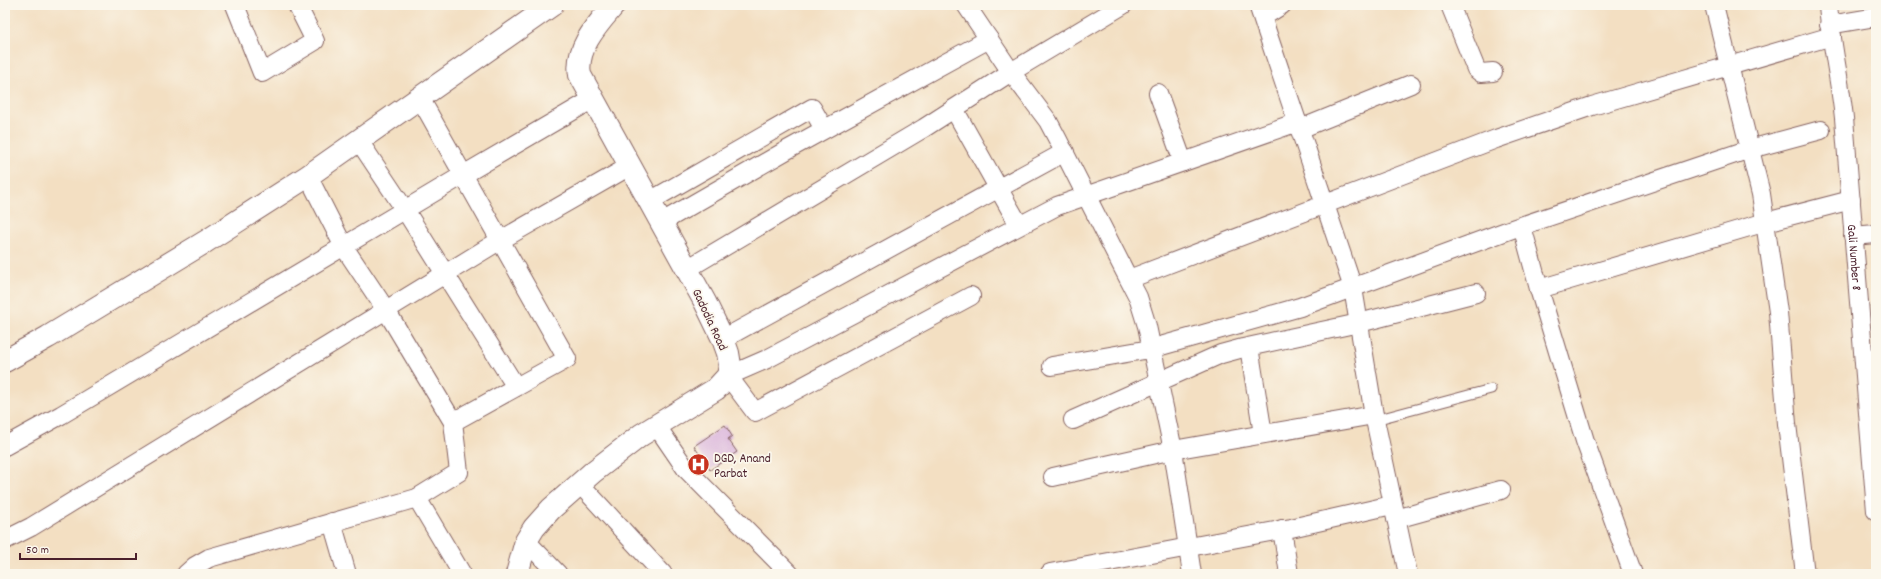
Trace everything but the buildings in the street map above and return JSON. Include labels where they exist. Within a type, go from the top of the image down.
[{"type":"street","points":[[234,5],[262,73],[315,41],[297,5]]},
{"type":"street","points":[[5,361],[48,337],[205,242],[308,176],[552,5]]},
{"type":"street","name":"Gadodia Road","points":[[614,5],[590,34],[583,48],[579,69],[582,82],[594,100],[662,222],[722,339],[729,359],[728,376]]},
{"type":"street","points":[[687,269],[954,109],[1011,72],[1123,5]]},
{"type":"street","points":[[1282,5],[1261,11],[1353,288],[1375,417],[1408,574]]},
{"type":"street","points":[[1450,5],[1476,69],[1482,72],[1493,72]]},
{"type":"street","points":[[1714,5],[1750,150],[1766,222],[1778,312],[1787,424],[1804,574]]},
{"type":"street","name":"Gali Number 8","points":[[1828,5],[1841,92],[1853,236],[1868,306],[1876,511]]},
{"type":"street","points":[[969,6],[989,40],[1048,122],[1087,194],[1138,298],[1147,326],[1150,349],[1173,450],[1192,574]]},
{"type":"street","points":[[1129,279],[1504,136],[1592,106],[1729,65],[1831,30],[1876,17]]},
{"type":"street","points":[[662,222],[824,129],[989,40]]},
{"type":"street","points":[[517,574],[526,541],[534,528],[551,509],[579,483],[656,425],[716,389],[728,376],[768,359],[1057,206],[1087,194],[1183,162],[1299,126],[1411,84]]},
{"type":"street","points":[[1158,93],[1183,162]]},
{"type":"street","points":[[420,98],[465,174],[567,359],[453,422]]},
{"type":"street","points":[[5,446],[61,415],[465,174],[594,100]]},
{"type":"street","points":[[650,201],[812,108],[824,129]]},
{"type":"street","points":[[954,109],[1019,225]]},
{"type":"street","points":[[1052,366],[1150,349],[1300,307],[1522,226],[1750,150],[1822,130]]},
{"type":"street","points":[[359,141],[405,210],[516,387]]},
{"type":"street","points":[[722,339],[1065,152]]},
{"type":"street","points":[[5,540],[31,527],[444,274],[630,166]]},
{"type":"street","points":[[186,574],[195,566],[209,558],[417,498],[459,472],[453,422],[386,310],[344,247],[308,176]]},
{"type":"street","points":[[1538,289],[1766,222],[1851,200]]},
{"type":"street","points":[[1522,226],[1538,289],[1585,441],[1633,574]]},
{"type":"street","points":[[1853,236],[1876,234]]},
{"type":"street","points":[[1073,420],[1221,354],[1359,323],[1476,293]]},
{"type":"street","points":[[728,376],[755,412],[971,296]]},
{"type":"street","points":[[1249,347],[1263,434]]},
{"type":"street","points":[[1053,477],[1173,450],[1263,434],[1375,417]]},
{"type":"street","points":[[656,425],[686,468],[790,574]]},
{"type":"street","points":[[579,483],[663,574]]},
{"type":"street","points":[[1050,573],[1282,529],[1394,512],[1501,490]]},
{"type":"street","points":[[417,498],[462,574]]},
{"type":"street","points":[[332,522],[347,574]]},
{"type":"street","points":[[1282,529],[1289,574]]},
{"type":"street","points":[[526,541],[558,574]]},
{"type":"lane","points":[[1375,417],[1491,389]]},
{"type":"place","name":"DGD, Anand Parbat","points":[[698,464]]}]
